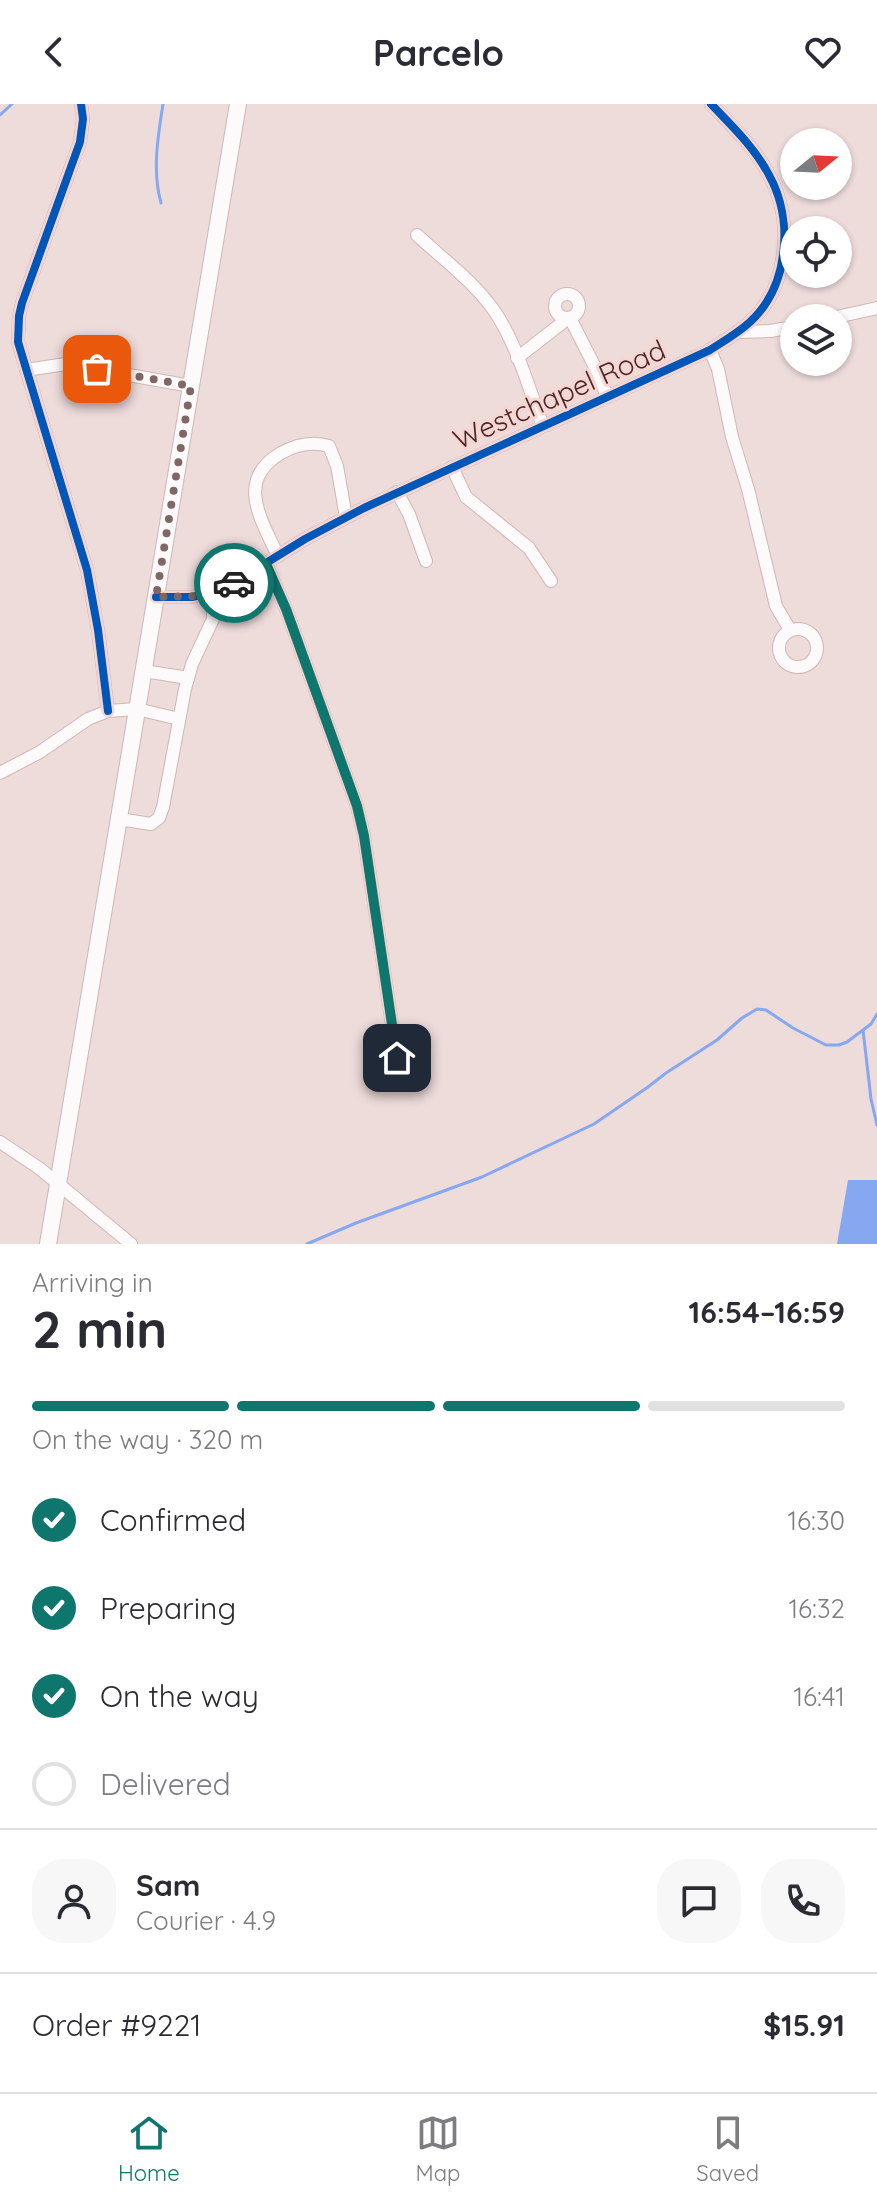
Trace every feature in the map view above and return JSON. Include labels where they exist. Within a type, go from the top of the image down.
[{"type":"main road","points":[[48,1244],[237,107]]},
{"type":"street","points":[[81,104],[80,142],[19,316],[18,342],[87,570],[108,711]]},
{"type":"street","name":"Westchapel Road","points":[[156,597],[192,597],[214,592],[346,517],[710,350],[738,332],[761,311],[775,286],[783,258],[785,228],[780,200],[769,175],[751,148],[711,104]]},
{"type":"street","points":[[417,235],[482,295],[496,313],[507,333],[543,426]]},
{"type":"street","points":[[852,314],[877,308]]},
{"type":"street","points":[[517,358],[566,318],[598,373],[607,397]]},
{"type":"street","points":[[738,332],[780,329]]},
{"type":"street","points":[[710,350],[718,369],[732,437],[776,606],[790,630]]},
{"type":"street","points":[[26,370],[66,364],[191,386]]},
{"type":"street","points":[[278,556],[258,512],[254,493],[257,475],[272,459],[292,447],[315,442],[329,446],[337,466],[346,517]]},
{"type":"street","points":[[452,467],[466,497],[529,548],[551,581]]},
{"type":"street","points":[[397,492],[409,514],[426,561]]},
{"type":"street","points":[[266,564],[286,609],[357,806],[397,1058]]},
{"type":"street","points":[[119,819],[151,824],[159,818],[188,678],[213,619],[214,592]]},
{"type":"street","points":[[144,671],[188,678]]},
{"type":"street","points":[[0,773],[40,752],[88,719],[108,711],[137,709],[179,719]]},
{"type":"street","points":[[0,1142],[39,1168],[129,1243]]},
{"type":"water","points":[[848,1180],[877,1180],[877,1244],[837,1244]]},
{"type":"waterway","points":[[0,115],[12,104]]},
{"type":"waterway","points":[[161,203],[156,166],[163,104]]},
{"type":"waterway","points":[[307,1244],[482,1177],[594,1124],[757,1009],[766,1010],[826,1045],[847,1042],[871,1024],[877,1014]]},
{"type":"waterway","points":[[863,1030],[877,1125]]},
{"type":"cycle path","points":[[81,104],[80,142],[22,303],[18,342],[87,570],[108,711]]},
{"type":"cycle path","points":[[156,597],[192,597],[214,592],[364,508],[710,350],[750,322],[763,307],[780,272],[784,252],[782,212],[777,193],[763,165],[711,104]]},
{"type":"cycle path","points":[[266,564],[286,609],[357,806],[397,1058]]},
{"type":"way so far","points":[[97,369],[191,386],[156,597],[203,596],[234,583]]},
{"type":"route","points":[[234,583],[266,564],[349,778],[364,836],[397,1058]]}]
